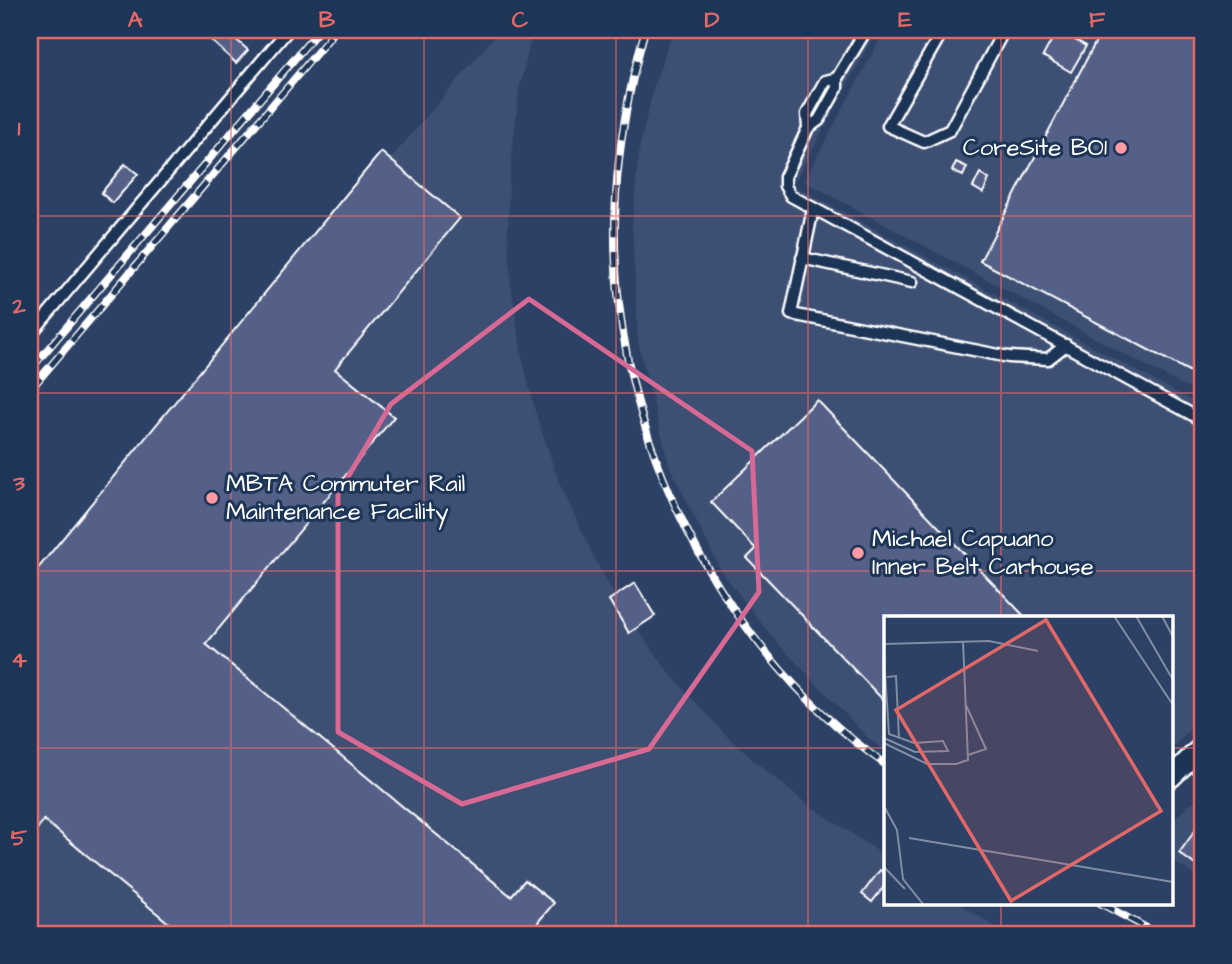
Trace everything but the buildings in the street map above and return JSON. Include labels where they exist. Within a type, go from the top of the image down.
[{"type":"street","points":[[1172,776],[1202,747]]},
{"type":"lane","points":[[30,335],[288,30]]},
{"type":"lane","points":[[866,30],[837,78],[825,81],[807,114],[808,128],[785,177],[785,186],[791,196],[1202,420]]},
{"type":"lane","points":[[943,30],[888,126],[923,142],[950,130],[1004,30]]},
{"type":"lane","points":[[813,209],[791,314],[1009,357],[1048,359],[1066,345]]},
{"type":"lane","points":[[803,258],[912,282]]},
{"type":"highlighted area","points":[[529,299],[752,451],[759,592],[649,749],[462,804],[338,732],[338,494],[391,404]]},
{"type":"shaded area","points":[[500,30],[533,30],[519,91],[509,182],[511,285],[523,361],[535,411],[560,485],[593,555],[611,589],[640,633],[671,675],[723,732],[802,800],[884,855],[884,904],[960,904],[1007,934],[30,934],[30,583]]},
{"type":"shaded area","points":[[673,30],[877,30],[793,185],[1202,406],[1202,716],[1172,749],[1172,616],[884,616],[884,750],[868,738],[771,636],[721,571],[669,465],[638,343],[632,224],[640,144],[655,82]]},
{"type":"shaded area","points":[[885,30],[1202,30],[1202,396],[804,181]]},
{"type":"shaded area","points":[[1202,793],[1202,879],[1172,862],[1172,821]]},
{"type":"railway","points":[[30,370],[319,30]]},
{"type":"railway","points":[[30,390],[336,30]]},
{"type":"railway","points":[[645,30],[630,91],[616,196],[617,278],[628,359],[649,438],[679,515],[719,587],[767,653],[823,713],[884,763]]},
{"type":"railway","points":[[1102,904],[1158,934]]},
{"type":"place","name":"CoreSite BO1","points":[[1121,148]]},
{"type":"place","name":"MBTA Commuter Rail Maintenance Facility","points":[[212,498]]},
{"type":"place","name":"Michael Capuano Inner Belt Carhouse","points":[[858,553]]}]
